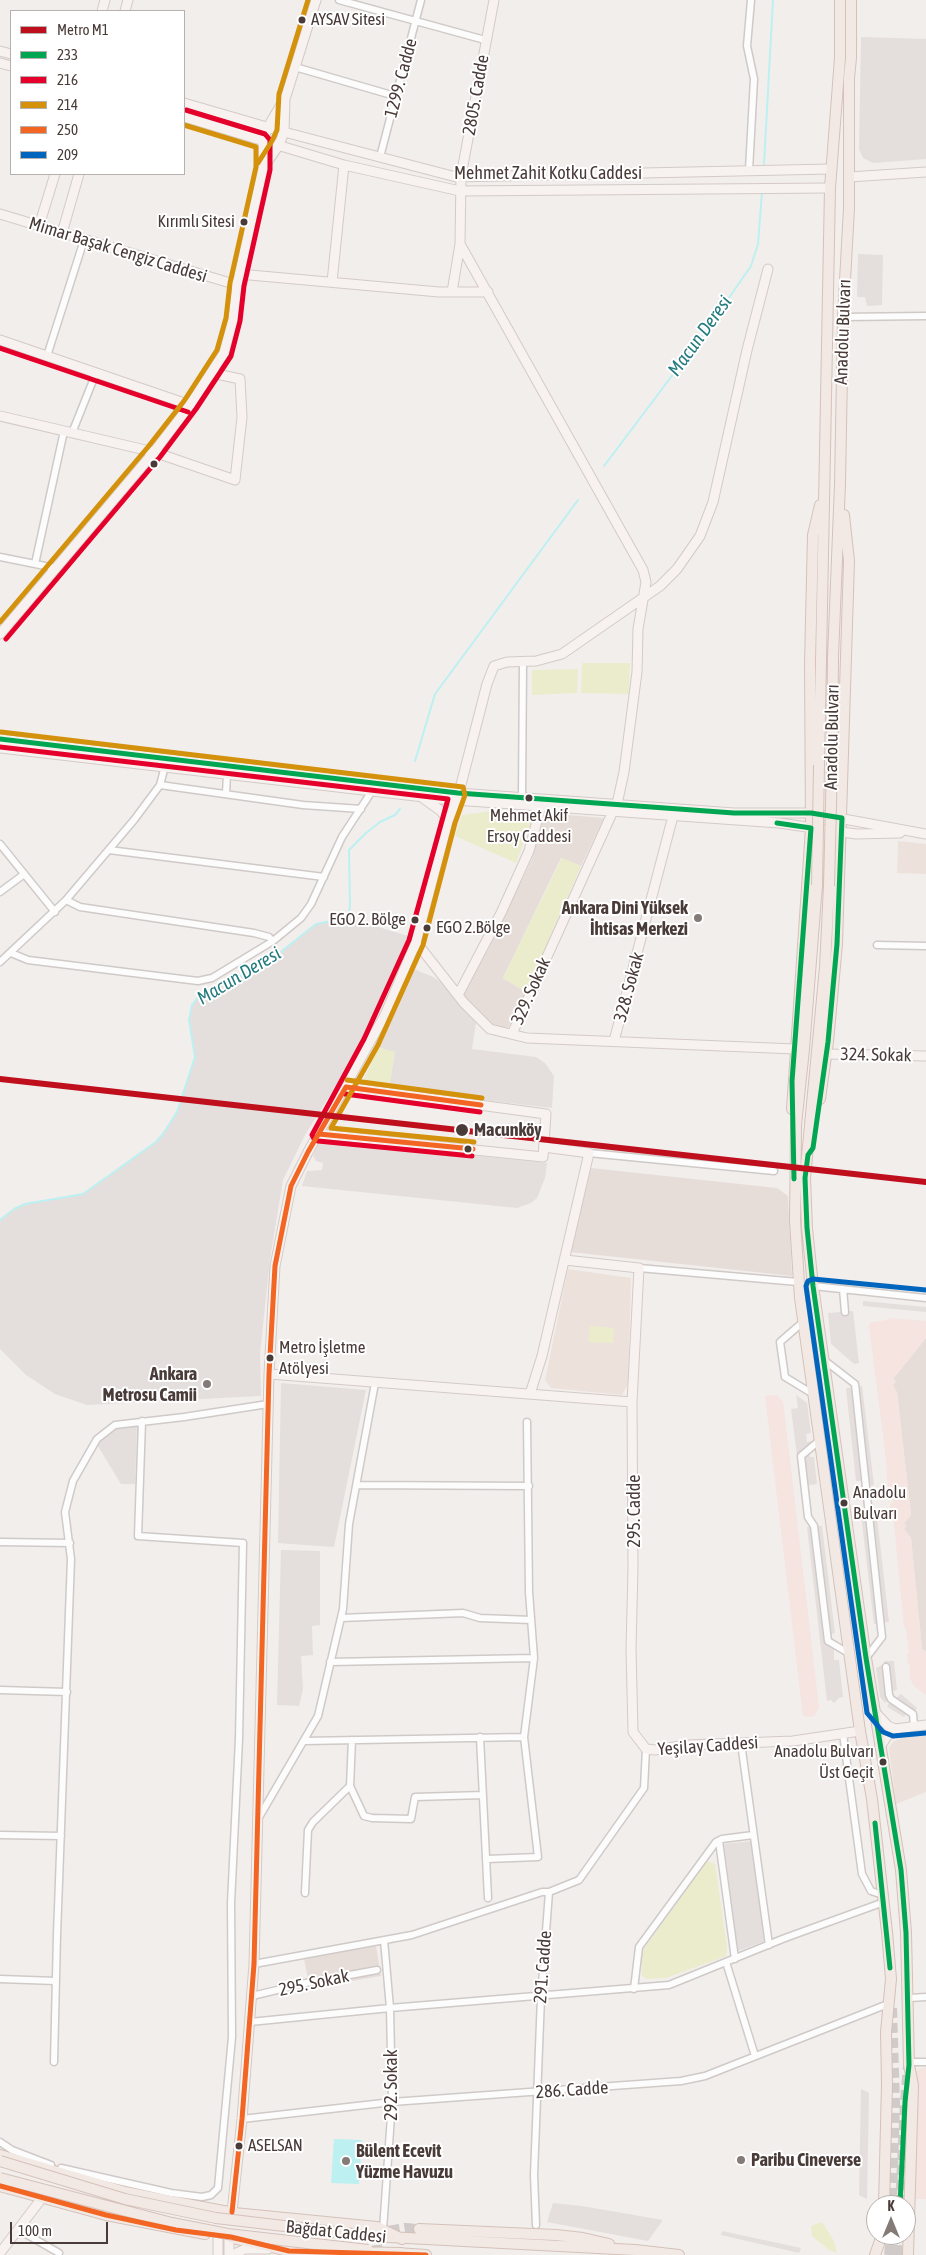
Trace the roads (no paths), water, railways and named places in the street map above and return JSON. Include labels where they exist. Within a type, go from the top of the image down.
[{"type":"main road","name":"Anadolu Bulvarı","points":[[840,0],[840,58],[830,188],[817,885],[794,1157],[794,1220],[798,1282],[813,1394],[860,1731],[872,1799],[891,1979],[886,2032],[888,2084],[884,2195]]},
{"type":"main road","name":"Anadolu Bulvarı","points":[[851,0],[849,178],[833,657],[829,886],[825,967],[805,1178],[807,1228],[813,1286],[866,1658],[901,1870],[909,1998],[908,2064],[912,2085],[908,2255]]},
{"type":"main road","points":[[794,1157],[792,1106],[811,828],[810,663],[813,534],[824,484]]},
{"type":"main road","points":[[808,1155],[813,1148],[826,1054],[837,944],[842,833],[845,646],[849,561],[840,484]]},
{"type":"main road","points":[[811,773],[823,779],[836,777],[843,772]]},
{"type":"main road","points":[[809,859],[826,854],[840,860]]},
{"type":"main road","points":[[0,2155],[125,2192],[228,2212],[377,2227],[402,2239]]},
{"type":"main road","name":"Bağdat Caddesi","points":[[0,2161],[125,2199],[216,2218],[402,2239],[635,2250],[679,2255]]},
{"type":"main road","name":"Bağdat Caddesi","points":[[0,2178],[172,2223],[228,2234],[402,2254],[426,2255]]},
{"type":"main road","points":[[0,2186],[106,2215],[230,2237],[293,2253],[402,2254]]},
{"type":"main road","points":[[200,2233],[206,2228],[209,2221],[204,2208]]},
{"type":"main road","points":[[218,2236],[214,2220],[228,2212]]},
{"type":"main road","points":[[228,2212],[238,2225],[230,2237]]},
{"type":"main road","points":[[245,2241],[242,2227],[249,2214]]},
{"type":"main road","points":[[419,2229],[574,2237],[635,2250]]},
{"type":"street","points":[[0,634],[154,452],[190,405],[224,353],[263,168],[263,141],[268,127],[286,96],[316,0]]},
{"type":"street","points":[[339,0],[485,40]]},
{"type":"street","name":"1299. Cadde","points":[[380,157],[421,0]]},
{"type":"street","name":"2805. Cadde","points":[[452,292],[460,244],[461,176],[494,0]]},
{"type":"street","points":[[749,170],[754,79],[747,46],[752,0]]},
{"type":"street","points":[[295,66],[395,96]]},
{"type":"street","points":[[263,168],[279,145],[284,132],[286,96]]},
{"type":"street","name":"Mehmet Zahit Kotku Caddesi","points":[[185,103],[284,132],[461,176],[831,169]]},
{"type":"street","name":"Mehmet Zahit Kotku Caddesi","points":[[185,117],[344,165],[460,191],[830,188]]},
{"type":"street","points":[[332,282],[344,165]]},
{"type":"street","points":[[849,178],[926,172]]},
{"type":"street","points":[[39,226],[54,175]]},
{"type":"street","points":[[62,233],[79,175]]},
{"type":"street","name":"Mimar Başak Cengiz Caddesi","points":[[0,214],[237,285]]},
{"type":"street","points":[[47,356],[84,240]]},
{"type":"street","name":"329. Sokak","points":[[460,244],[643,570],[646,582],[638,629],[638,672],[624,772],[615,807],[512,1034]]},
{"type":"street","points":[[228,2212],[233,2195],[242,2119],[254,1964],[268,1404],[275,1266],[291,1186],[385,1015],[416,942],[448,821],[458,797],[487,684],[494,666],[507,662],[536,661],[562,654],[660,586],[677,569],[700,536],[707,519],[768,269]]},
{"type":"street","points":[[240,274],[452,292],[488,292]]},
{"type":"street","points":[[843,317],[926,316]]},
{"type":"street","points":[[0,340],[190,405]]},
{"type":"street","points":[[35,564],[68,432],[96,372]]},
{"type":"street","points":[[0,416],[154,452],[235,480],[242,417],[240,380],[212,373]]},
{"type":"street","points":[[0,557],[55,568]]},
{"type":"street","points":[[522,798],[523,662]]},
{"type":"street","points":[[0,739],[541,806],[615,807],[734,813],[811,813],[926,834]]},
{"type":"street","points":[[0,748],[422,797],[443,795]]},
{"type":"street","points":[[0,962],[66,900],[109,850],[160,785],[165,766]]},
{"type":"street","points":[[226,794],[228,774]]},
{"type":"street","points":[[160,785],[303,805],[360,809]]},
{"type":"street","points":[[11,952],[28,960],[203,980],[215,977],[273,941],[295,924],[306,911],[342,837],[372,791]]},
{"type":"street","points":[[441,811],[443,795]]},
{"type":"street","points":[[422,797],[441,811],[448,821]]},
{"type":"street","points":[[458,797],[522,798],[615,807],[673,816],[779,823],[842,833],[915,832]]},
{"type":"street","points":[[458,995],[501,913],[529,851],[541,806]]},
{"type":"street","name":"328. Sokak","points":[[614,1042],[673,816]]},
{"type":"street","points":[[0,844],[54,912]]},
{"type":"street","points":[[109,850],[324,877]]},
{"type":"street","points":[[0,892],[24,875]]},
{"type":"street","points":[[66,900],[80,907],[254,933],[269,937],[273,941]]},
{"type":"street","points":[[416,942],[458,995],[490,1029],[527,1038],[795,1049]]},
{"type":"street","points":[[877,945],[926,946]]},
{"type":"street","name":"324. Sokak","points":[[826,1054],[926,1056]]},
{"type":"street","points":[[319,1134],[543,1157],[546,1114],[346,1087]]},
{"type":"street","points":[[544,1147],[774,1171]]},
{"type":"street","points":[[530,1394],[542,1356],[588,1153]]},
{"type":"street","points":[[565,1260],[798,1282]]},
{"type":"street","name":"295. Cadde","points":[[639,1268],[632,1402],[633,1568],[631,1649],[633,1732],[646,1749]]},
{"type":"street","points":[[813,1286],[926,1298]]},
{"type":"street","points":[[843,1289],[845,1312]]},
{"type":"street","points":[[804,1322],[780,1342],[785,1377],[813,1394]]},
{"type":"street","points":[[824,1360],[855,1384],[882,1636],[866,1658]]},
{"type":"street","points":[[269,1374],[632,1402]]},
{"type":"street","points":[[258,1820],[318,1716],[341,1618],[350,1524],[376,1382]]},
{"type":"street","points":[[54,2062],[67,1692],[70,1543],[65,1512],[73,1481],[97,1439],[115,1425],[268,1404]]},
{"type":"street","points":[[0,2142],[12,2150],[54,2167],[171,2193],[202,2197],[211,2195],[218,2188],[232,2037],[231,1903],[239,1738],[244,1543],[138,1536],[142,1421]]},
{"type":"street","points":[[487,1859],[538,1857],[524,1736],[534,1658],[529,1592],[527,1422]]},
{"type":"street","points":[[820,1440],[801,1456],[808,1516],[814,1526],[828,1641],[850,1654]]},
{"type":"street","points":[[357,1485],[529,1486]]},
{"type":"street","points":[[0,1542],[70,1543]]},
{"type":"street","points":[[341,1618],[463,1612],[480,1618],[531,1620]]},
{"type":"street","points":[[330,1662],[534,1658]]},
{"type":"street","points":[[886,1667],[891,1699],[913,1714],[914,1726]]},
{"type":"street","points":[[0,1690],[67,1692]]},
{"type":"street","points":[[874,1711],[888,1726],[896,1729]]},
{"type":"street","points":[[880,1747],[889,1732],[896,1729],[926,1725]]},
{"type":"street","name":"Yeşilay Caddesi","points":[[646,1749],[655,1750],[687,1745],[793,1741],[860,1731]]},
{"type":"street","points":[[843,1734],[862,1874],[871,1891],[883,1898]]},
{"type":"street","points":[[304,1741],[524,1736]]},
{"type":"street","points":[[480,1737],[488,1898]]},
{"type":"street","points":[[352,1740],[350,1786],[364,1816],[412,1819],[415,1797],[483,1795]]},
{"type":"street","points":[[741,1743],[769,1945]]},
{"type":"street","points":[[254,1964],[412,1935],[542,1892],[549,1892],[579,1880],[644,1788],[646,1749]]},
{"type":"street","points":[[305,1893],[308,1830],[350,1786]]},
{"type":"street","points":[[634,1989],[639,1947],[719,1841],[754,1834]]},
{"type":"street","points":[[0,1835],[61,1836]]},
{"type":"street","points":[[719,1841],[735,1959]]},
{"type":"street","name":"291. Cadde","points":[[536,2225],[534,2175],[541,1997],[549,1892]]},
{"type":"street","points":[[250,2022],[390,2008],[669,1986],[883,1898]]},
{"type":"street","name":"292. Sokak","points":[[384,1940],[390,2008],[392,2102],[384,2230]]},
{"type":"street","points":[[726,1962],[755,2056]]},
{"type":"street","name":"295. Sokak","points":[[252,1996],[306,1983],[376,1970]]},
{"type":"street","points":[[0,1979],[56,1981]]},
{"type":"street","points":[[909,1998],[926,1996]]},
{"type":"street","name":"286. Cadde","points":[[242,2119],[392,2102],[538,2093],[681,2081],[705,2076],[888,2004]]},
{"type":"street","points":[[908,2064],[926,2062]]},
{"type":"street","points":[[0,2253],[42,2198]]},
{"type":"street","points":[[19,2230],[59,2253]]},
{"type":"street","points":[[218,2236],[218,2255]]},
{"type":"street","points":[[228,2255],[230,2237]]},
{"type":"street","points":[[232,2255],[245,2249],[293,2253]]},
{"type":"water","name":"Bülent Ecevit Yüzme Havuzu","points":[[334,2139],[362,2140],[359,2184],[331,2183]]},
{"type":"waterway","name":"Macun Deresi","points":[[764,164],[773,0]]},
{"type":"waterway","name":"Macun Deresi","points":[[604,466],[708,328],[751,266],[758,244],[762,192]]},
{"type":"waterway","name":"Macun Deresi","points":[[415,761],[435,694],[578,500]]},
{"type":"waterway","name":"Macun Deresi","points":[[0,1220],[14,1209],[25,1204],[83,1194],[156,1142],[177,1112],[195,1057],[189,1020],[192,1005],[198,997],[268,962],[316,924],[348,918],[350,906],[349,850],[366,833],[380,822],[395,815],[400,809]]},
{"type":"tunnel","points":[[892,2008],[895,2103],[892,2195]]},
{"type":"tunnel","points":[[900,2195],[908,2066]]},
{"type":"tunnel","points":[[378,2255],[377,2245],[381,2237],[388,2231],[405,2228],[419,2229]]},
{"type":"tunnel","points":[[889,2255],[890,2245]]},
{"type":"tunnel","points":[[897,2255],[898,2245]]},
{"type":"metro line","name":"M1","points":[[0,1079],[926,1182]]},
{"type":"place","name":"AYSAV Sitesi","points":[[302,20]]},
{"type":"place","name":"Kırımlı Sitesi","points":[[244,222]]},
{"type":"place","name":"Mehmet Akif Ersoy Caddesi","points":[[529,798]]},
{"type":"place","name":"Ankara Dini Yüksek İhtisas Merkezi","points":[[698,918]]},
{"type":"place","name":"EGO 2. Bölge","points":[[415,920]]},
{"type":"place","name":"EGO 2.Bölge","points":[[427,928]]},
{"type":"place","name":"Macunköy","points":[[462,1130]]},
{"type":"place","name":"Metro İşletme Atölyesi","points":[[270,1358]]},
{"type":"place","name":"Ankara Metrosu Camii","points":[[207,1384]]},
{"type":"place","name":"Anadolu Bulvarı","points":[[844,1503]]},
{"type":"place","name":"Anadolu Bulvarı Üst Geçit","points":[[883,1762]]},
{"type":"place","name":"ASELSAN","points":[[239,2146]]},
{"type":"place","name":"Paribu Cineverse","points":[[741,2160]]},
{"type":"place","name":"Bülent Ecevit Yüzme Havuzu","points":[[346,2161]]}]
